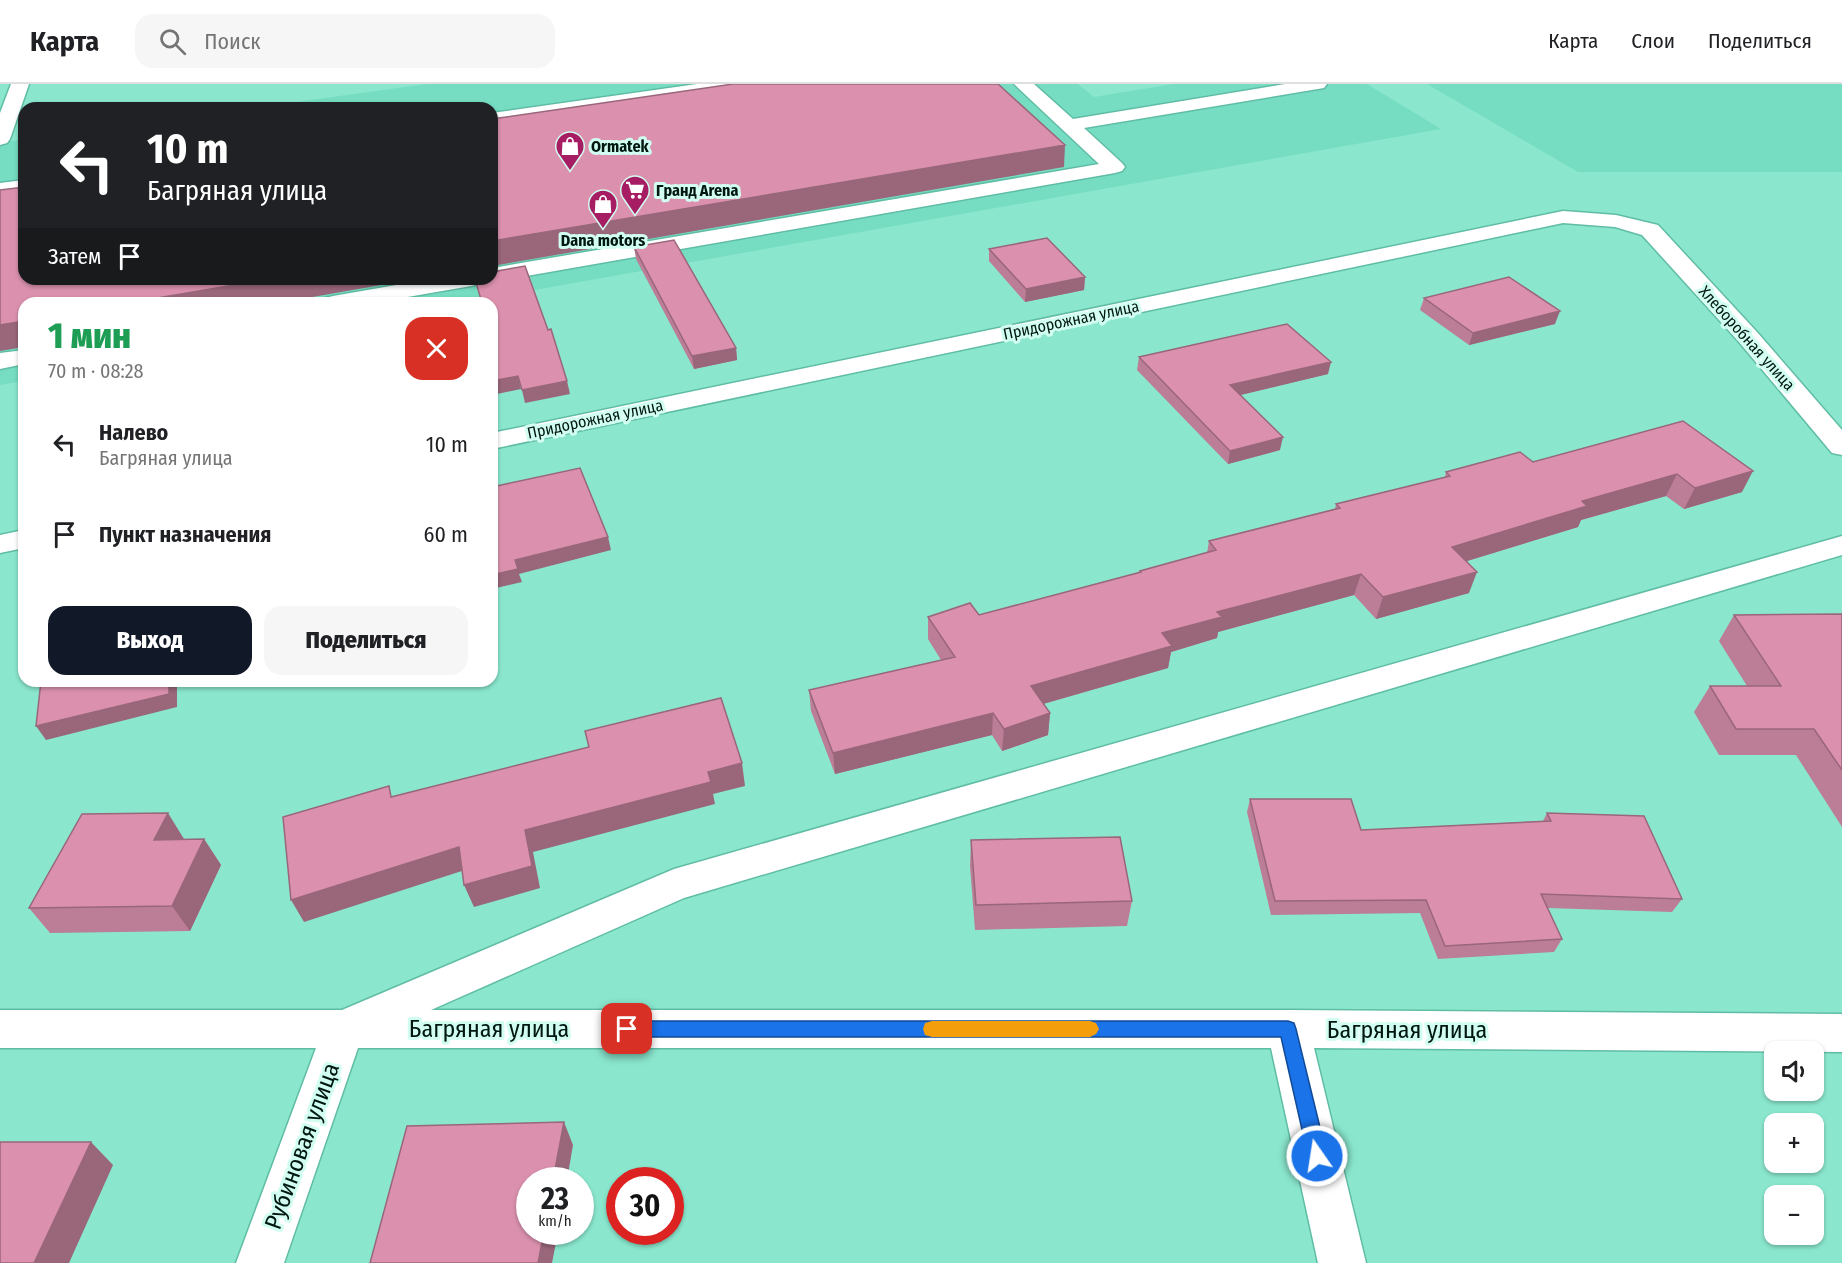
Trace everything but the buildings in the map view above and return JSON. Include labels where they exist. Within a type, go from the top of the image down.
[{"type":"street","points":[[0,139],[20,84]]},
{"type":"street","points":[[498,118],[735,84]]},
{"type":"street","points":[[498,274],[1114,167],[1023,84]]},
{"type":"street","points":[[1070,125],[1318,84]]},
{"type":"street","points":[[0,189],[18,187]]},
{"type":"street","name":"Придорожная улица","points":[[498,440],[1563,217],[1616,221],[1650,230]]},
{"type":"street","name":"Хлеборобная улица","points":[[1650,230],[1748,337],[1842,447]]},
{"type":"street","points":[[368,297],[436,285]]},
{"type":"street","points":[[0,361],[18,358]]},
{"type":"street","points":[[0,544],[18,540]]},
{"type":"street","points":[[344,1029],[674,885],[1842,546]]},
{"type":"street","name":"Багряная улица","points":[[0,1029],[1288,1029],[1842,1034]]},
{"type":"street","name":"Рубиновая улица","points":[[260,1263],[344,1029]]},
{"type":"street","points":[[1288,1029],[1342,1263]]},
{"type":"shaded area","points":[[427,84],[1078,84],[1094,97],[1174,84],[1367,84],[1441,129],[495,297],[18,297],[18,382],[0,385],[0,143],[18,140],[18,285],[498,285],[498,102],[296,102]]},
{"type":"shaded area","points":[[1427,84],[1842,84],[1842,172],[1578,172]]},
{"type":"slow traffic","points":[[932,1029],[1090,1029]]},
{"type":"place","name":"Ormatek","points":[[570,172]]},
{"type":"place","name":"Гранд Arena","points":[[635,216]]},
{"type":"place","name":"Dana motors","points":[[603,230]]},
{"type":"route","points":[[627,1029],[1288,1029],[1317,1156]]}]
